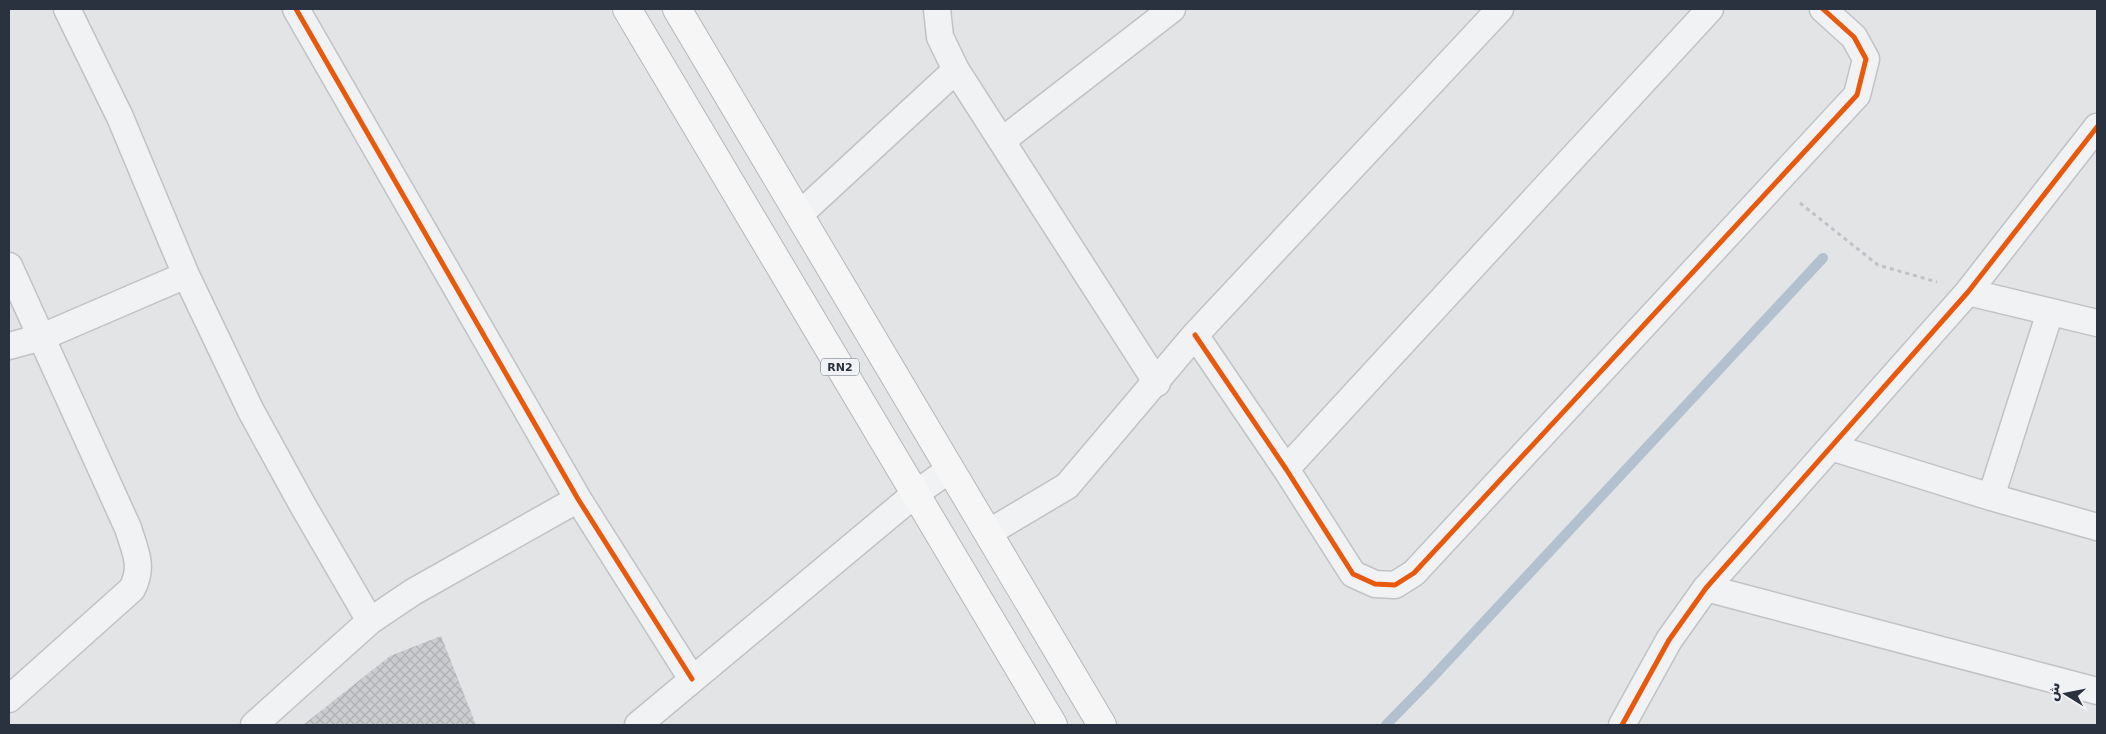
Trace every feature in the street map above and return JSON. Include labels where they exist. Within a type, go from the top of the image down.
[{"type":"highway","name":"RN2","points":[[627,9],[1053,725]]},
{"type":"highway","points":[[677,9],[1102,725]]},
{"type":"street","points":[[67,9],[120,117],[186,275],[251,411],[370,621]]},
{"type":"street","points":[[296,9],[578,499],[692,680]]},
{"type":"street","points":[[937,9],[940,37],[956,70],[1003,140],[1157,383]]},
{"type":"street","points":[[1003,140],[1172,9]]},
{"type":"street","points":[[988,534],[1067,486],[1157,383],[1196,335],[1500,9]]},
{"type":"street","points":[[1286,469],[1710,9]]},
{"type":"street","points":[[1196,335],[1286,469],[1353,574],[1376,584],[1395,585],[1414,572],[1857,94],[1866,59],[1854,37],[1823,9]]},
{"type":"street","points":[[799,215],[956,70]]},
{"type":"street","points":[[1622,725],[1669,640],[1706,588],[1968,292],[2097,127]]},
{"type":"street","points":[[9,266],[128,528],[138,560],[138,576],[132,589],[9,699]]},
{"type":"street","points":[[9,346],[42,337],[186,275]]},
{"type":"street","points":[[1968,292],[2097,323]]},
{"type":"street","points":[[1991,497],[2050,312]]},
{"type":"street","points":[[1831,447],[1991,497],[2097,527]]},
{"type":"street","points":[[638,725],[915,494],[949,470]]},
{"type":"street","points":[[254,725],[370,621],[413,592],[578,499]]},
{"type":"street","points":[[1706,588],[2097,691]]},
{"type":"path","points":[[1826,225],[1878,265],[1968,292]]},
{"type":"building","points":[[441,636],[476,725],[303,725],[390,656]]},
{"type":"waterway","points":[[1386,725],[1823,258]]},
{"type":"cycle path","points":[[296,9],[578,499],[692,679]]},
{"type":"cycle path","points":[[1195,335],[1286,469],[1353,574],[1375,584],[1395,585],[1414,573],[1857,95],[1866,59],[1854,37],[1823,9]]},
{"type":"cycle path","points":[[1622,725],[1669,640],[1706,588],[1968,292],[2097,127]]}]
